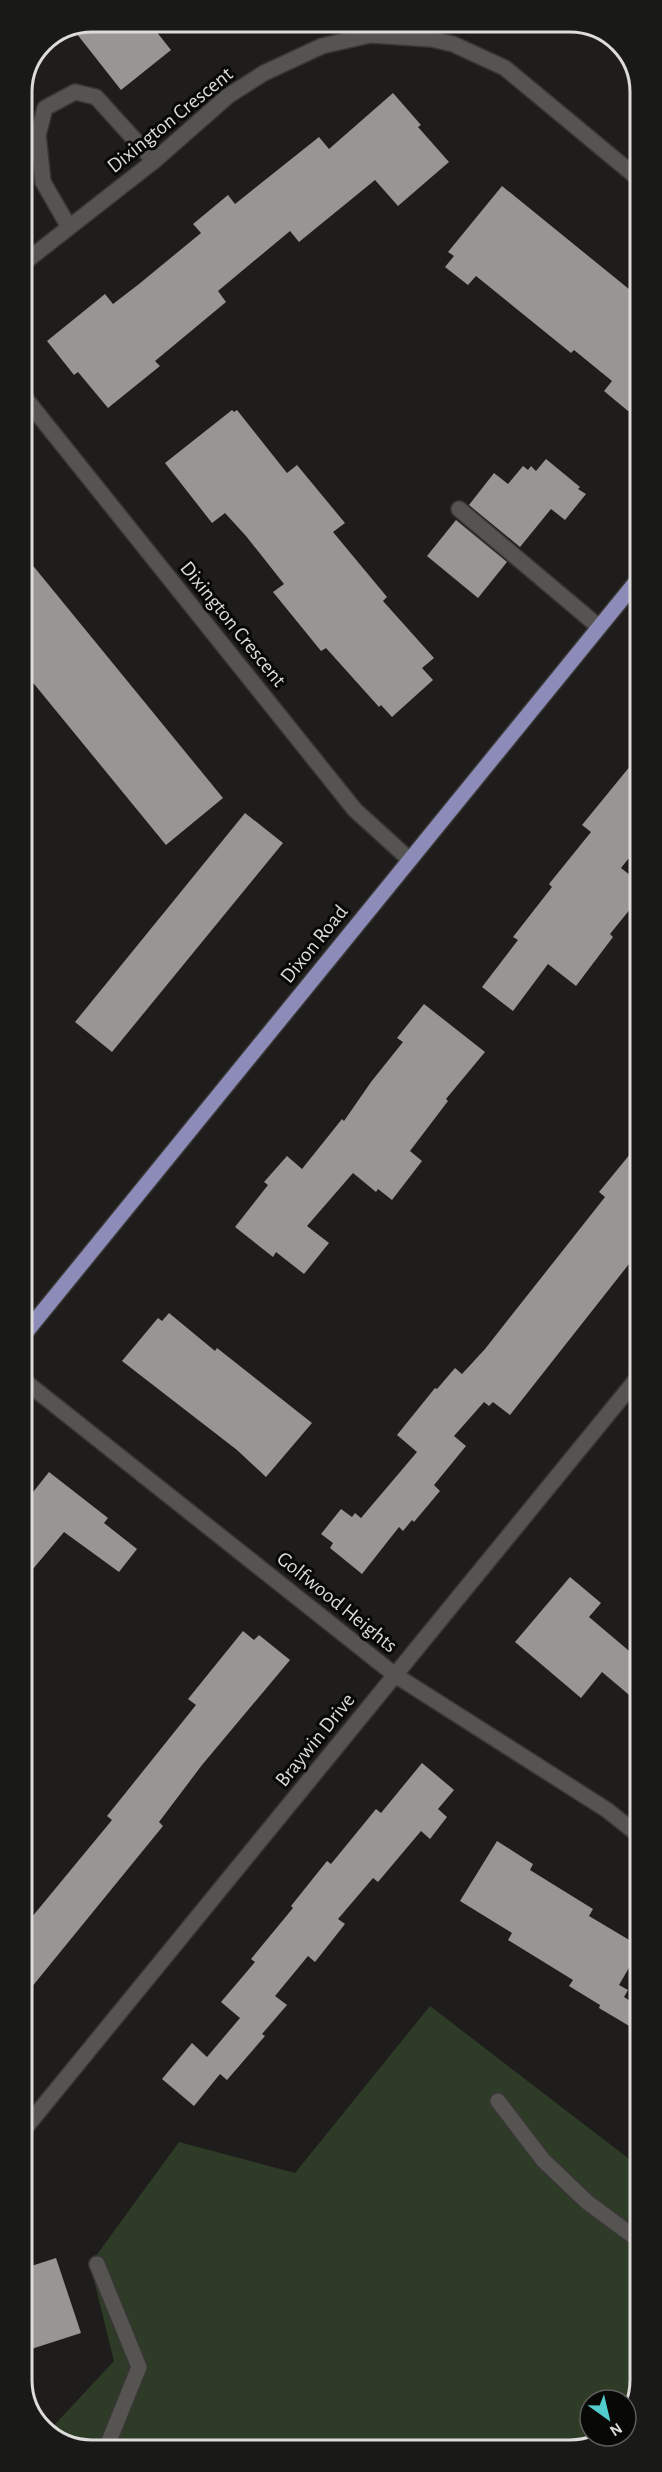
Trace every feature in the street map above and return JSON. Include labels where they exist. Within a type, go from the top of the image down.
[{"type":"main road","name":"Dixon Road","points":[[32,1325],[630,589]]},
{"type":"street","name":"Dixington Crescent","points":[[32,256],[154,161],[228,96],[264,74],[322,46],[370,35],[431,39],[453,44],[505,68],[630,172]]},
{"type":"street","points":[[69,227],[44,182],[38,135],[45,108],[75,92],[96,97],[154,161]]},
{"type":"street","name":"Dixington Crescent","points":[[32,417],[355,810],[410,860]]},
{"type":"street","points":[[459,509],[599,627]]},
{"type":"street","name":"Golfwood Heights","points":[[32,1387],[395,1675],[607,1810],[630,1828]]},
{"type":"street","name":"Braywin Drive","points":[[32,2120],[630,1387]]},
{"type":"street","points":[[498,2101],[543,2160],[587,2202],[630,2234]]},
{"type":"street","points":[[97,2264],[139,2367],[109,2440]]},
{"type":"green space","points":[[430,2006],[630,2160],[630,2388],[578,2388],[578,2439],[571,2440],[87,2440],[68,2436],[53,2427],[114,2361],[90,2264],[179,2142],[295,2173]]},
{"type":"building","points":[[157,32],[171,50],[121,90],[77,34]]},
{"type":"building","points":[[393,93],[421,125],[418,127],[449,162],[398,206],[375,180],[299,242],[290,231],[218,291],[226,302],[155,361],[160,366],[108,408],[78,372],[74,375],[47,341],[105,294],[113,304],[139,284],[201,233],[193,224],[228,195],[235,204],[319,137],[329,149]]},
{"type":"building","points":[[502,186],[630,290],[630,409],[628,411],[604,391],[612,381],[574,350],[571,353],[476,276],[468,285],[445,267],[454,256],[448,252]]},
{"type":"building","points":[[232,410],[234,412],[237,410],[287,473],[297,465],[345,523],[333,532],[387,597],[383,601],[434,658],[422,668],[433,680],[392,717],[381,705],[379,707],[326,648],[321,651],[273,592],[284,584],[246,536],[225,513],[212,523],[165,463]]},
{"type":"building","points":[[546,459],[586,494],[565,520],[551,509],[520,547],[469,505],[494,473],[508,484],[523,466],[528,470],[531,466],[536,471]]},
{"type":"building","points":[[456,520],[507,562],[478,598],[427,556]]},
{"type":"building","points":[[32,564],[223,798],[166,845],[32,681]]},
{"type":"building","points":[[630,766],[630,857],[621,868],[630,875],[630,909],[610,934],[613,937],[576,986],[548,964],[513,1011],[482,987],[518,940],[513,937],[552,887],[549,884],[591,832],[582,825]]},
{"type":"building","points":[[245,813],[283,843],[112,1052],[75,1022]]},
{"type":"building","points":[[424,1004],[485,1052],[446,1099],[448,1101],[410,1151],[422,1161],[392,1200],[378,1189],[376,1192],[353,1173],[307,1226],[329,1243],[304,1274],[276,1252],[273,1257],[235,1227],[268,1185],[264,1182],[287,1156],[302,1169],[342,1119],[344,1121],[403,1042],[397,1038]]},
{"type":"building","points":[[630,1154],[630,1263],[510,1415],[493,1402],[489,1406],[484,1402],[454,1436],[466,1446],[434,1485],[440,1491],[414,1522],[412,1520],[403,1531],[399,1527],[362,1574],[330,1548],[333,1543],[321,1534],[341,1509],[352,1517],[355,1513],[361,1518],[417,1452],[397,1435],[435,1388],[437,1389],[455,1368],[462,1374],[485,1349],[605,1197],[599,1192]]},
{"type":"building","points":[[169,1313],[215,1351],[217,1348],[312,1423],[266,1477],[237,1450],[122,1361],[158,1318],[162,1321]]},
{"type":"building","points":[[49,1472],[108,1518],[104,1523],[137,1549],[119,1572],[64,1532],[32,1570],[32,1493]]},
{"type":"building","points":[[570,1577],[601,1603],[589,1617],[630,1652],[630,1696],[602,1672],[581,1698],[515,1642]]},
{"type":"building","points":[[243,1631],[254,1640],[259,1635],[290,1660],[202,1765],[159,1822],[163,1826],[32,1987],[32,1917],[112,1820],[107,1816],[196,1705],[188,1699]]},
{"type":"building","points":[[422,1763],[454,1790],[438,1809],[447,1817],[430,1839],[421,1831],[378,1882],[373,1878],[338,1919],[345,1924],[315,1962],[308,1956],[275,1996],[287,2005],[262,2034],[265,2036],[227,2080],[220,2074],[194,2106],[162,2079],[192,2043],[207,2057],[240,2018],[221,2002],[255,1962],[251,1959],[293,1908],[291,1906],[327,1861],[331,1864],[376,1809],[381,1813]]},
{"type":"building","points":[[497,1841],[533,1864],[530,1870],[593,1909],[589,1916],[630,1940],[630,1966],[619,1985],[628,1990],[624,1997],[630,2001],[630,2026],[569,1986],[573,1980],[508,1940],[512,1933],[460,1901]]},
{"type":"building","points":[[56,2258],[81,2333],[32,2349],[32,2266]]}]
